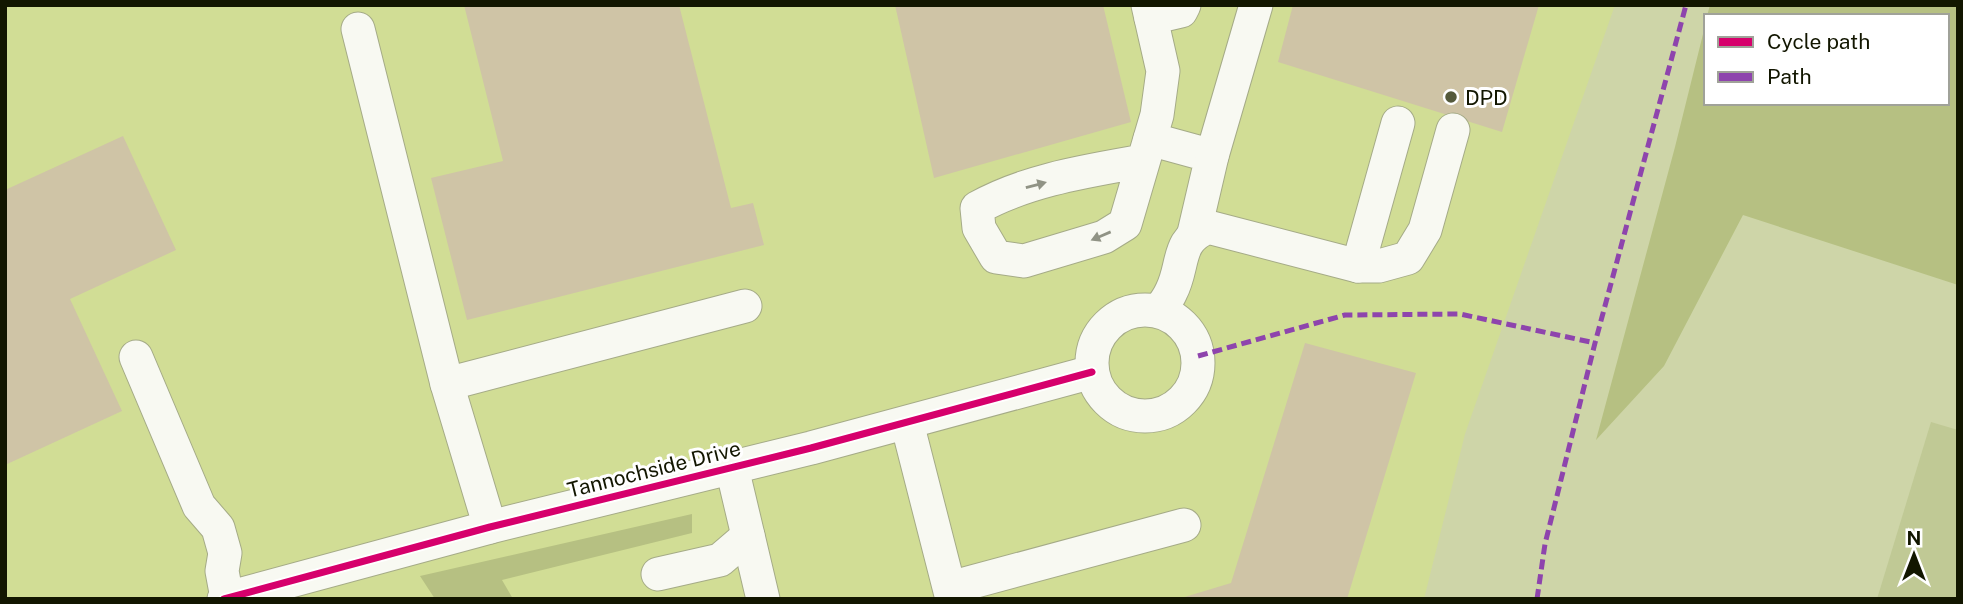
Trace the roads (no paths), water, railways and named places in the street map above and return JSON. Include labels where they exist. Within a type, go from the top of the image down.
[{"type":"street","points":[[1184,5],[1181,11],[1149,12],[1163,71],[1157,115],[1147,150],[1125,223],[1104,237],[1024,261],[996,257],[979,228],[977,208],[1003,194],[1089,171],[1147,150],[1212,156]]},
{"type":"street","points":[[1159,311],[1172,292],[1183,250],[1194,233],[1212,156],[1256,5]]},
{"type":"street","points":[[358,29],[447,384],[490,527]]},
{"type":"street","points":[[1358,267],[1398,123]]},
{"type":"street","points":[[1194,233],[1208,227],[1358,267],[1379,267],[1408,258],[1425,230],[1453,130]]},
{"type":"street","points":[[447,384],[745,306]]},
{"type":"street","points":[[1140,309],[1159,311],[1181,324],[1192,338],[1198,356],[1197,375],[1190,391],[1177,405],[1156,415],[1137,416],[1112,405],[1099,391],[1092,372],[1092,354],[1098,337],[1106,326],[1121,315],[1140,309]]},
{"type":"street","points":[[136,357],[199,506],[219,528],[225,553],[224,589]]},
{"type":"street","name":"Tannochside Drive","points":[[224,589],[732,468],[1092,372]]},
{"type":"street","points":[[907,423],[951,593],[1184,526]]},
{"type":"street","points":[[732,468],[763,599]]},
{"type":"street","points":[[658,574],[720,561],[748,536]]},
{"type":"place","name":"DPD","points":[[1451,97]]}]
